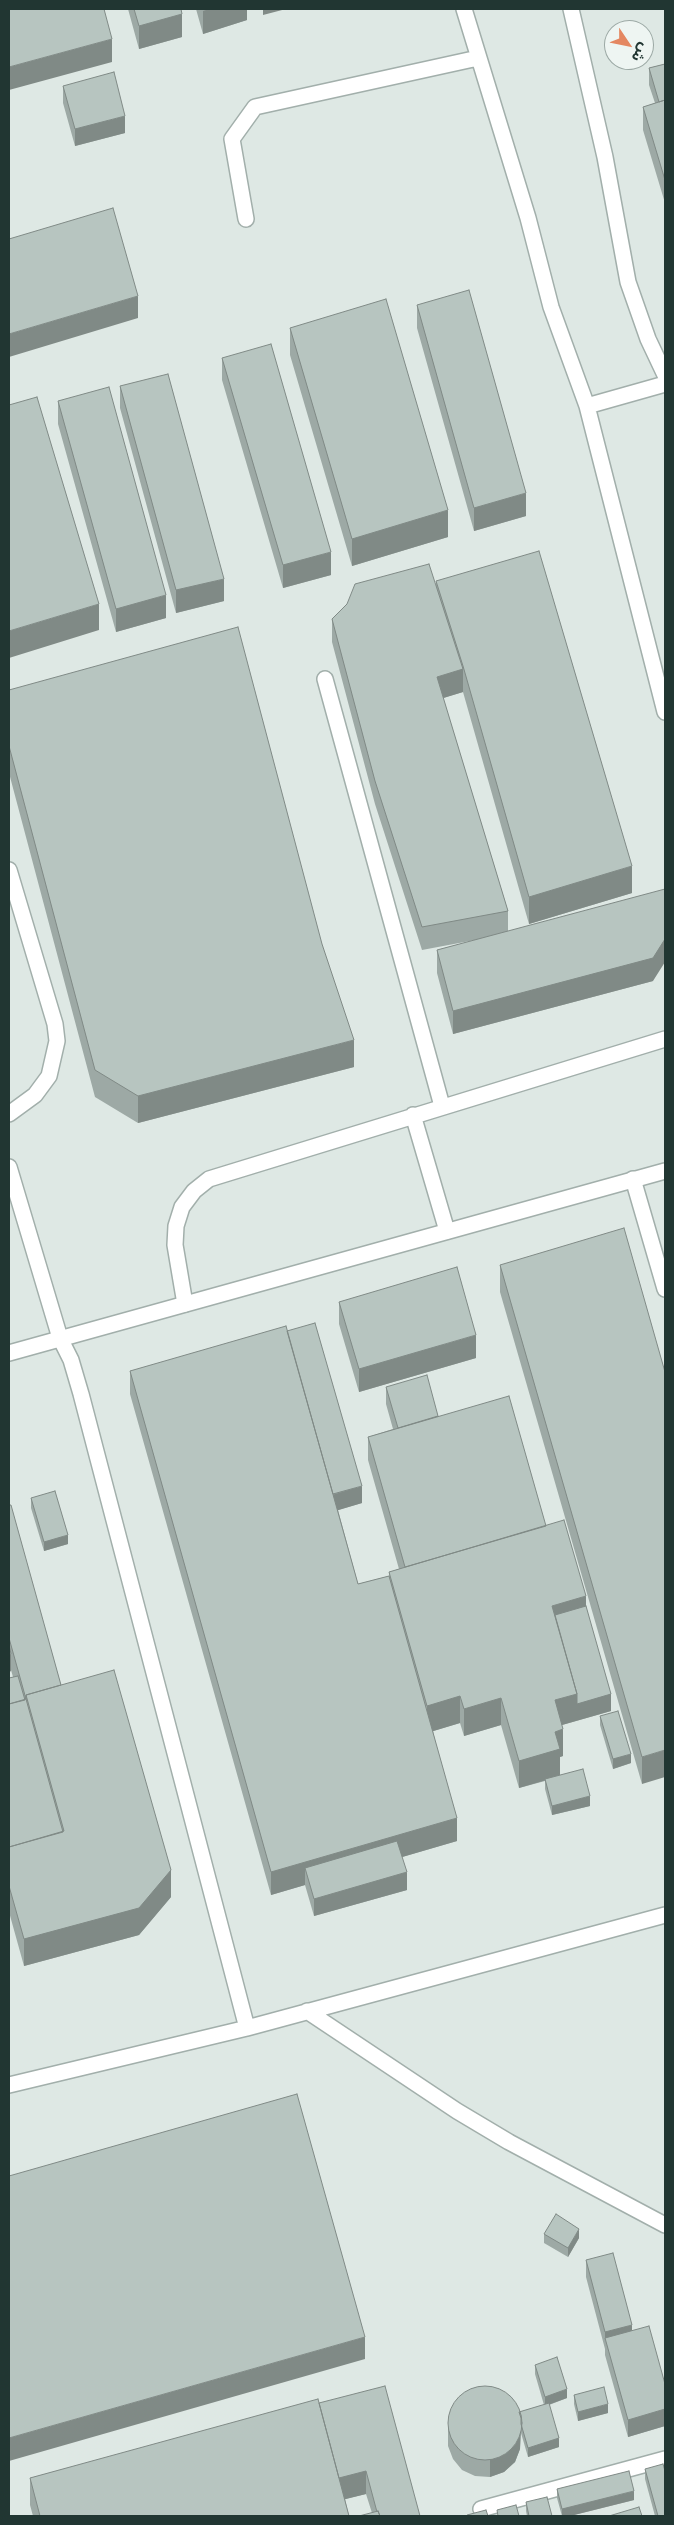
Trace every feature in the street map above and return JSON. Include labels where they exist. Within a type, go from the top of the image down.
[{"type":"street","points":[[464,9],[528,218],[551,307],[587,406],[665,712]]},
{"type":"street","points":[[571,9],[605,157],[628,282],[648,339],[665,375]]},
{"type":"street","points":[[246,219],[232,139],[255,107],[478,58]]},
{"type":"street","points":[[587,406],[665,384]]},
{"type":"street","points":[[325,679],[442,1106]]},
{"type":"street","points":[[9,870],[55,1024],[57,1041],[49,1076],[35,1095],[9,1114]]},
{"type":"street","points":[[185,1304],[175,1245],[176,1226],[182,1206],[194,1191],[209,1179],[665,1039]]},
{"type":"street","points":[[413,1115],[447,1231]]},
{"type":"street","points":[[9,1167],[60,1338],[71,1360],[81,1394],[246,2028]]},
{"type":"street","points":[[9,1352],[665,1171]]},
{"type":"street","points":[[633,1179],[665,1289]]},
{"type":"street","points":[[9,2085],[246,2028],[665,1915]]},
{"type":"street","points":[[307,2011],[457,2111],[665,2226]]},
{"type":"street","points":[[481,2509],[665,2459]]},
{"type":"building","points":[[9,9],[104,9],[112,39],[9,67]]},
{"type":"building","points":[[134,9],[181,9],[182,14],[139,26]]},
{"type":"building","points":[[665,64],[665,100],[659,102],[650,70],[654,70],[654,67]]},
{"type":"building","points":[[114,72],[125,116],[75,129],[63,86]]},
{"type":"building","points":[[665,100],[665,180],[643,107]]},
{"type":"building","points":[[113,208],[138,296],[9,334],[9,239]]},
{"type":"building","points":[[469,290],[526,493],[474,508],[417,305]]},
{"type":"building","points":[[386,299],[448,510],[352,539],[290,328]]},
{"type":"building","points":[[271,344],[331,552],[283,565],[222,358]]},
{"type":"building","points":[[168,374],[224,579],[176,590],[120,386]]},
{"type":"building","points":[[109,387],[166,595],[116,609],[58,401]]},
{"type":"building","points":[[37,397],[99,604],[9,631],[9,405]]},
{"type":"building","points":[[539,551],[632,866],[529,897],[463,666],[436,581]]},
{"type":"building","points":[[429,564],[463,669],[437,677],[508,911],[422,927],[375,781],[332,619],[347,604],[355,584]]},
{"type":"building","points":[[238,627],[322,944],[354,1040],[138,1096],[95,1070],[9,746],[9,690]]},
{"type":"building","points":[[665,889],[665,939],[653,958],[453,1011],[437,950]]},
{"type":"building","points":[[624,1228],[665,1372],[665,1750],[642,1757],[500,1265]]},
{"type":"building","points":[[457,1267],[476,1335],[359,1369],[339,1302]]},
{"type":"building","points":[[315,1323],[362,1486],[333,1494],[287,1331]]},
{"type":"building","points":[[286,1326],[358,1584],[389,1576],[457,1818],[271,1872],[130,1371]]},
{"type":"building","points":[[427,1375],[438,1416],[398,1428],[386,1387]]},
{"type":"building","points":[[509,1396],[546,1526],[405,1567],[368,1437]]},
{"type":"building","points":[[55,1491],[68,1535],[44,1542],[31,1498]]},
{"type":"building","points":[[9,1505],[11,1505],[61,1685],[26,1695],[26,1699],[9,1638]]},
{"type":"building","points":[[564,1520],[586,1596],[552,1606],[577,1694],[555,1700],[563,1729],[555,1732],[560,1749],[519,1761],[501,1698],[464,1709],[460,1696],[427,1706],[389,1572]]},
{"type":"building","points":[[586,1606],[611,1694],[577,1704],[577,1694],[555,1615]]},
{"type":"building","points":[[114,1670],[171,1870],[139,1908],[24,1939],[9,1886],[9,1847],[64,1831],[26,1695]]},
{"type":"building","points":[[18,1676],[25,1700],[9,1704],[9,1678]]},
{"type":"building","points":[[26,1699],[63,1832],[9,1847],[9,1704]]},
{"type":"building","points":[[618,1711],[631,1754],[613,1759],[600,1716]]},
{"type":"building","points":[[583,1769],[590,1796],[552,1806],[545,1779]]},
{"type":"building","points":[[397,1841],[407,1872],[314,1899],[305,1868]]},
{"type":"building","points":[[297,2094],[365,2337],[9,2438],[9,2176]]},
{"type":"building","points":[[556,2214],[579,2229],[568,2248],[544,2234]]},
{"type":"building","points":[[613,2253],[632,2325],[605,2332],[586,2260]]},
{"type":"building","points":[[649,2326],[665,2384],[665,2409],[628,2420],[605,2338]]},
{"type":"building","points":[[557,2357],[567,2389],[545,2397],[535,2365]]},
{"type":"building","points":[[385,2386],[420,2516],[380,2516],[377,2512],[366,2471],[339,2478],[319,2403]]},
{"type":"building","points":[[485,2386],[499,2389],[511,2397],[519,2409],[522,2423],[519,2437],[511,2449],[499,2457],[485,2460],[471,2457],[459,2449],[451,2437],[448,2423],[451,2409],[459,2397],[471,2389]]},
{"type":"building","points":[[604,2387],[608,2404],[578,2412],[574,2395]]},
{"type":"building","points":[[318,2399],[349,2516],[40,2516],[30,2478]]},
{"type":"building","points":[[549,2403],[559,2438],[528,2448],[519,2412]]},
{"type":"building","points":[[663,2464],[665,2471],[665,2516],[658,2516],[645,2469]]},
{"type":"building","points":[[629,2471],[634,2491],[562,2509],[557,2489]]},
{"type":"building","points":[[547,2497],[552,2516],[529,2516],[526,2502]]},
{"type":"building","points":[[516,2505],[519,2516],[498,2516],[497,2510]]},
{"type":"building","points":[[639,2507],[642,2516],[609,2516]]},
{"type":"building","points":[[486,2510],[488,2516],[467,2516],[467,2515]]},
{"type":"building","points":[[378,2511],[380,2516],[359,2516]]}]
